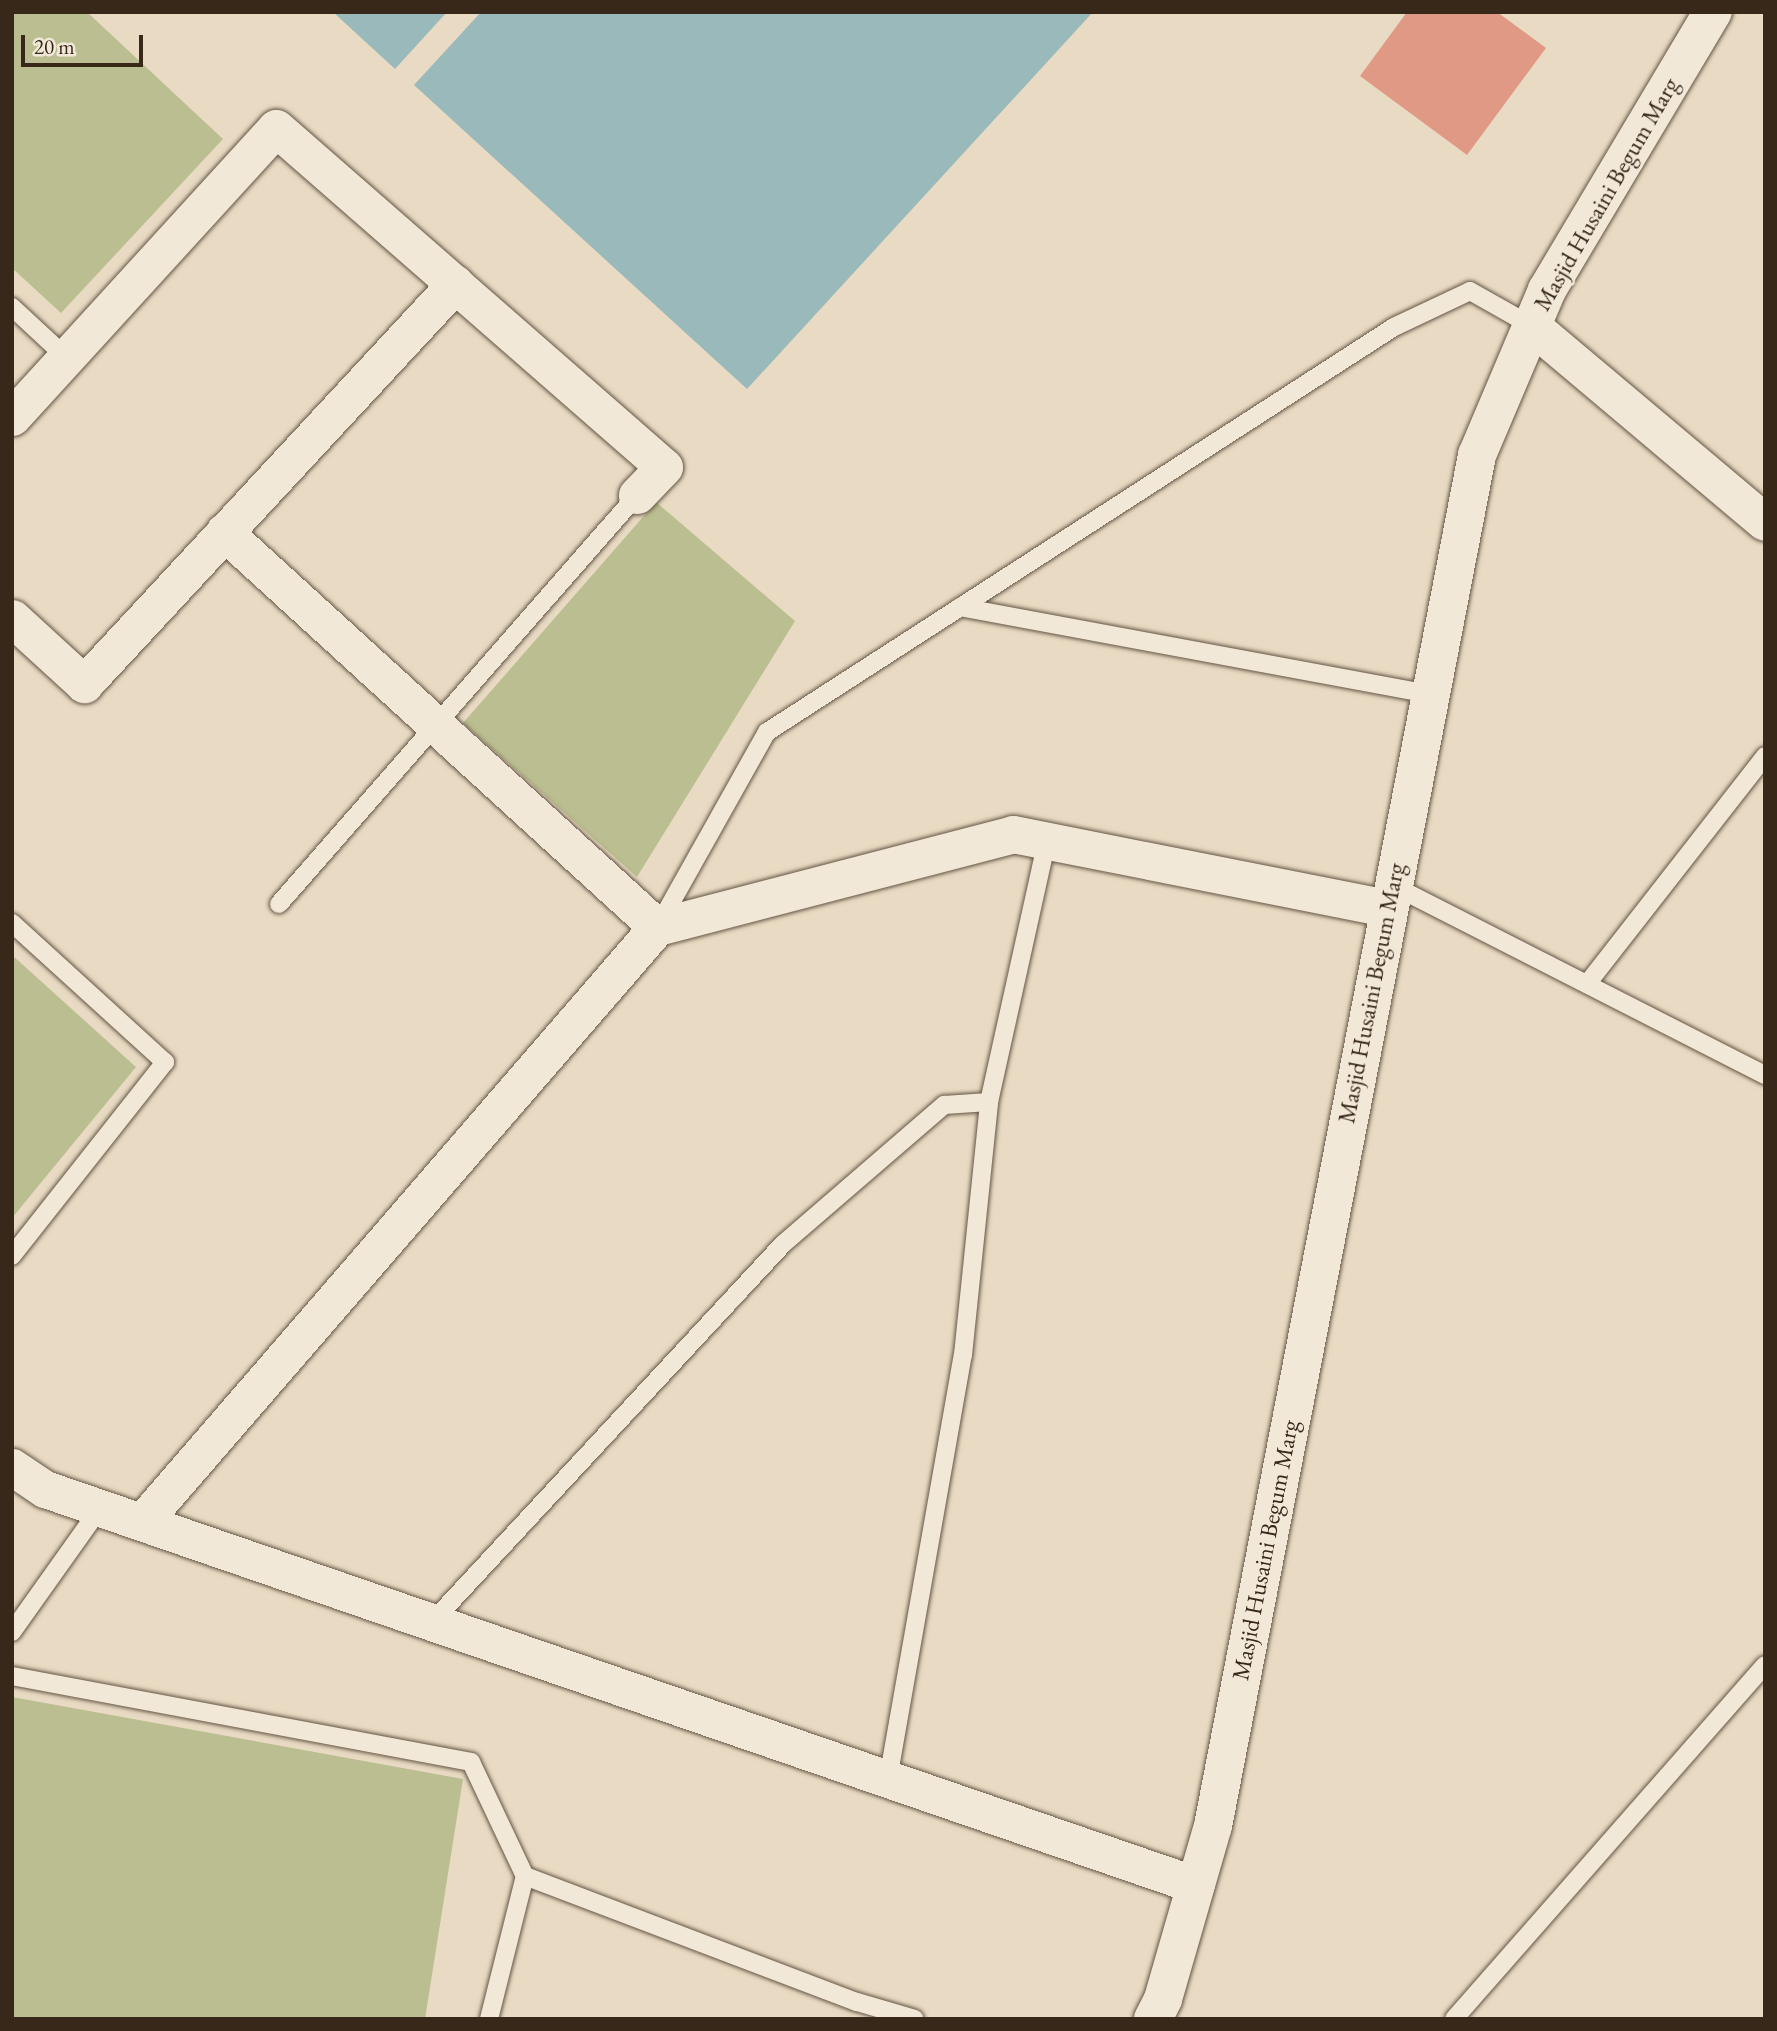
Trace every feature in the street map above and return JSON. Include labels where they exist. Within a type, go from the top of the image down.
[{"type":"street","name":"Masjid Husaini Begum Marg","points":[[1153,2019],[1163,1999],[1213,1826],[1477,455],[1547,290],[1713,12]]},
{"type":"street","points":[[12,417],[276,128],[664,467],[637,495]]},
{"type":"street","points":[[12,618],[83,684],[455,284]]},
{"type":"street","points":[[1532,326],[1765,523]]},
{"type":"street","points":[[224,532],[657,927]]},
{"type":"street","points":[[142,1522],[657,927],[1013,834],[1390,896]]},
{"type":"street","points":[[12,1467],[45,1489],[1196,1885]]},
{"type":"lane","points":[[657,927],[767,732],[1394,327],[1469,291],[1532,326]]},
{"type":"lane","points":[[12,307],[66,357]]},
{"type":"lane","points":[[279,904],[438,727],[637,495]]},
{"type":"lane","points":[[960,607],[1429,694]]},
{"type":"lane","points":[[1587,984],[1765,756]]},
{"type":"lane","points":[[888,1779],[963,1355],[989,1102],[1047,841]]},
{"type":"lane","points":[[1390,896],[1587,984],[1765,1075]]},
{"type":"lane","points":[[12,923],[165,1062],[12,1256]]},
{"type":"lane","points":[[432,1622],[783,1244],[944,1105],[989,1102]]},
{"type":"lane","points":[[12,1632],[100,1508]]},
{"type":"lane","points":[[1454,2019],[1765,1665]]},
{"type":"lane","points":[[12,1676],[471,1762],[525,1876],[489,2019]]},
{"type":"lane","points":[[525,1876],[856,2002],[915,2019]]},
{"type":"green space","points":[[12,12],[87,12],[223,139],[61,313],[12,268]]},
{"type":"green space","points":[[656,502],[795,621],[637,877],[463,723]]},
{"type":"green space","points":[[12,955],[136,1067],[12,1218]]},
{"type":"green space","points":[[12,1697],[463,1779],[425,2019],[12,2019]]},
{"type":"water","points":[[333,12],[447,12],[395,69]]},
{"type":"water","points":[[481,12],[1093,12],[747,389],[414,85]]},
{"type":"building","points":[[1407,12],[1497,12],[1546,48],[1467,155],[1360,76]]}]
